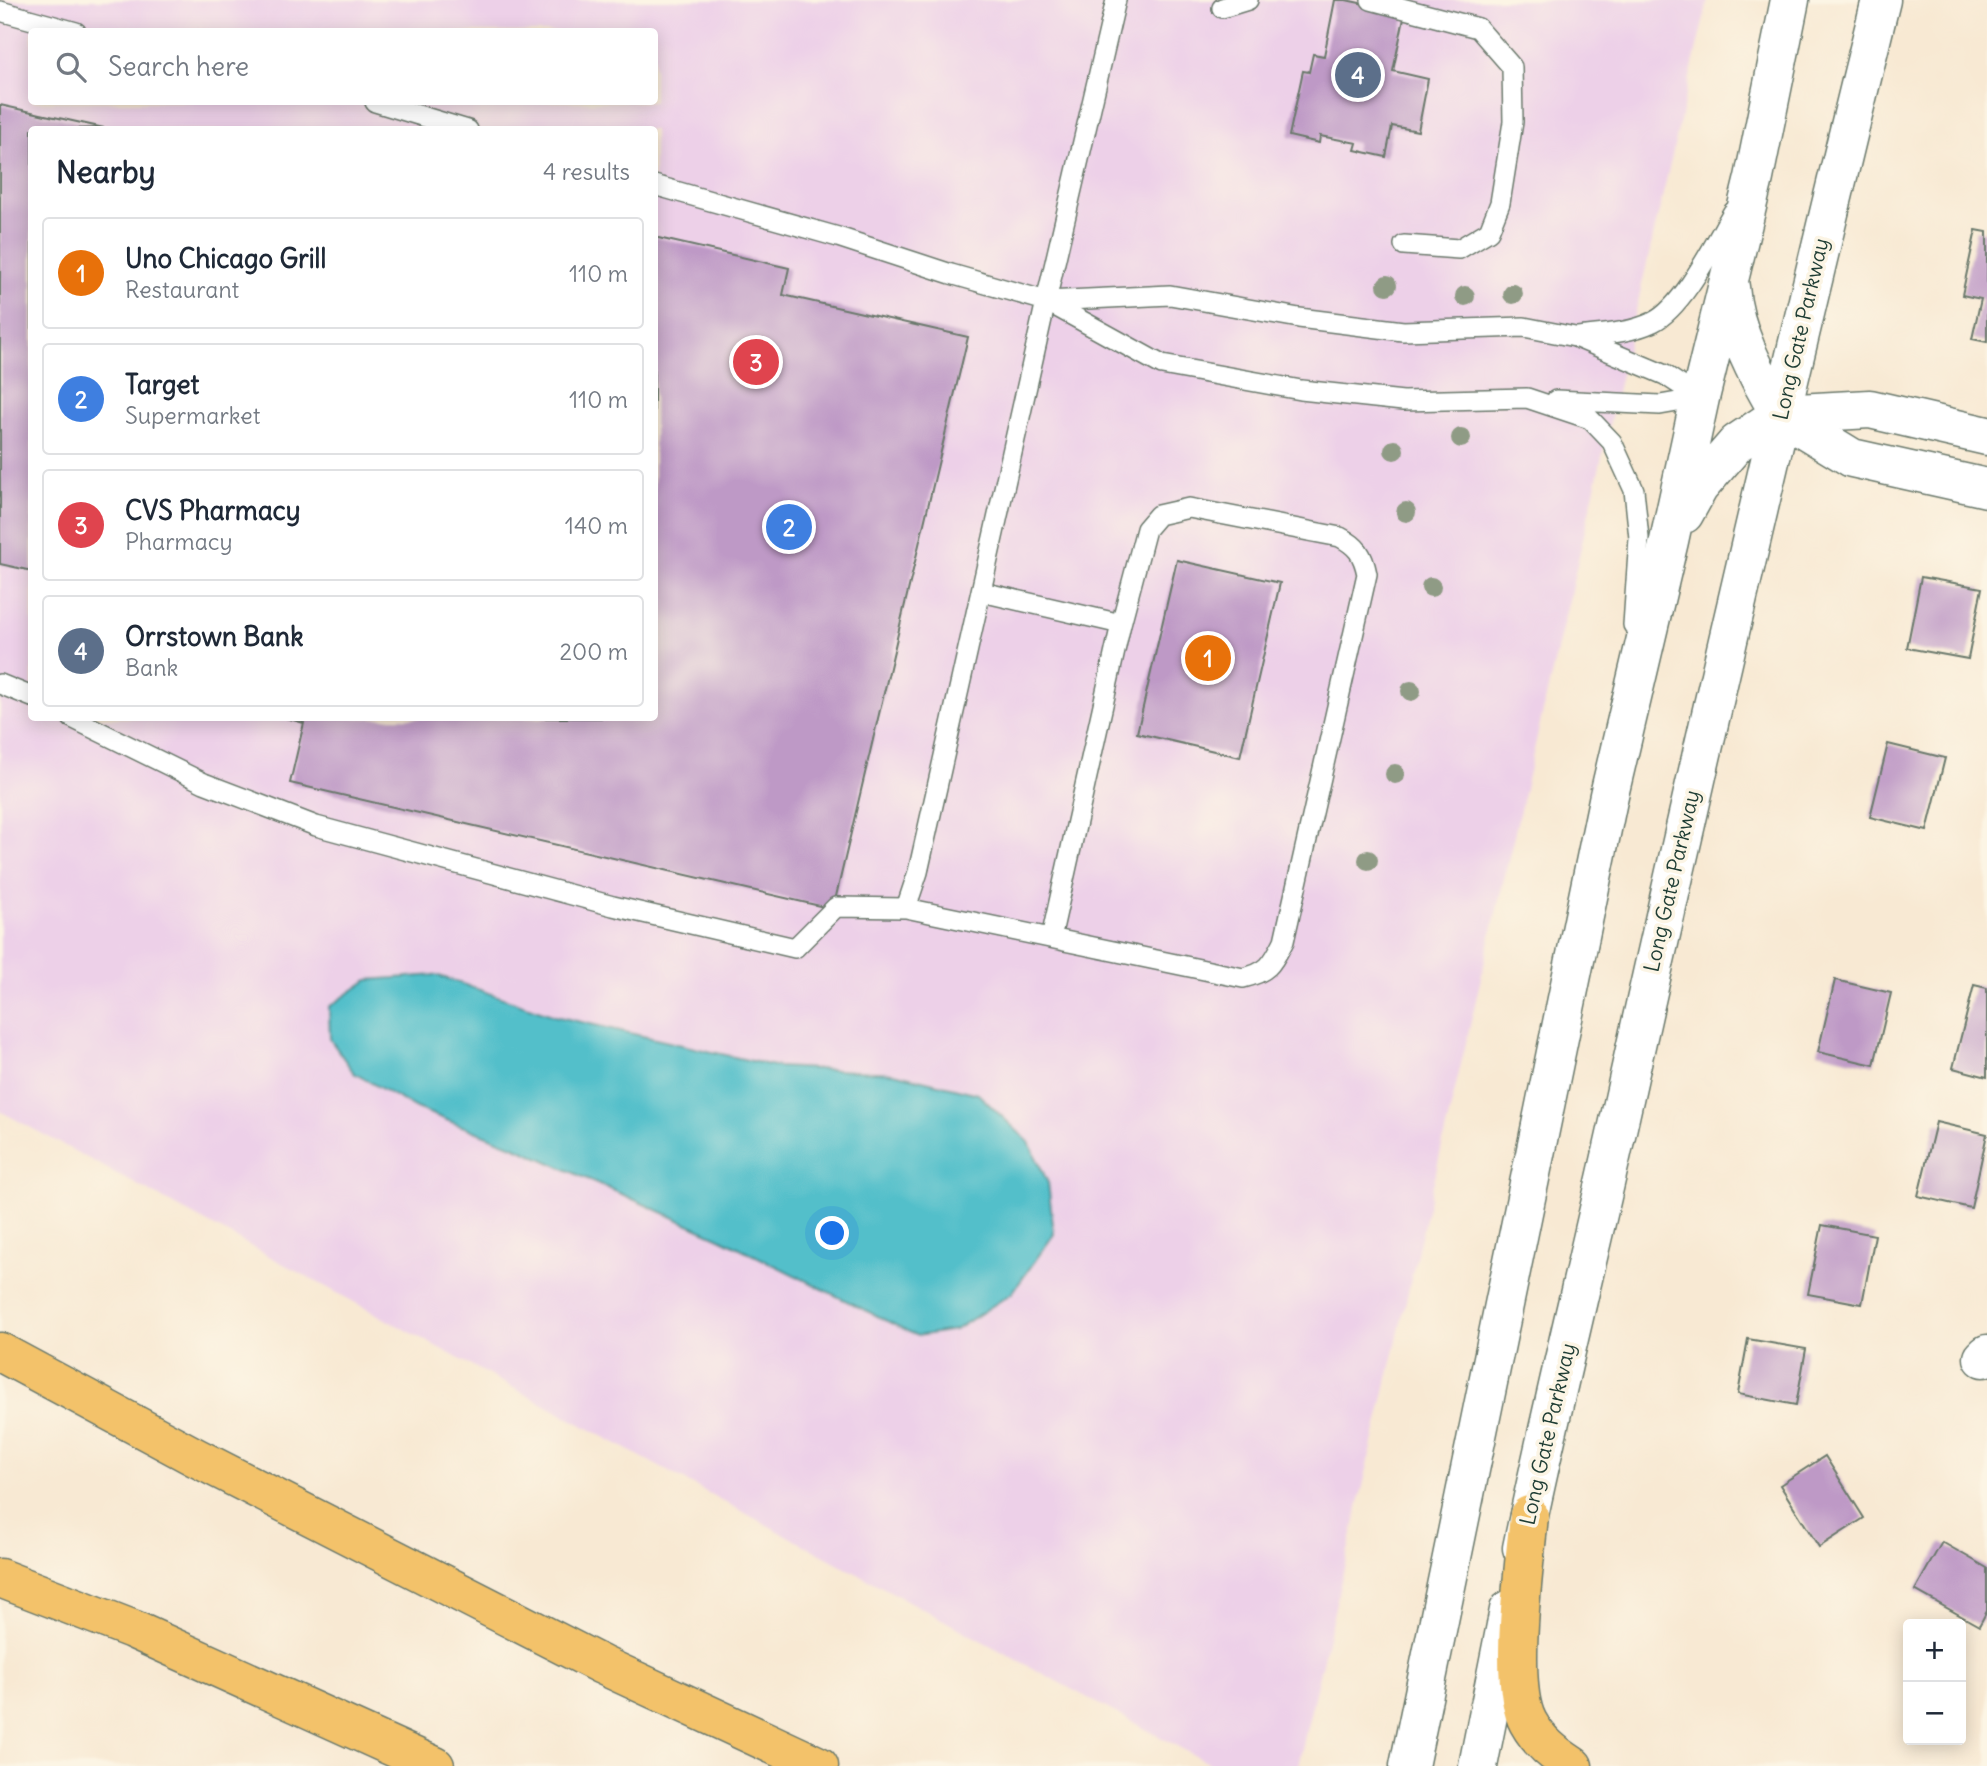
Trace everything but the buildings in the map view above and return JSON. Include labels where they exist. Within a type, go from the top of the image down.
[{"type":"highway","points":[[0,1352],[195,1457],[590,1659],[819,1766]]},
{"type":"highway","points":[[1529,1515],[1518,1665],[1521,1702],[1536,1736],[1551,1752],[1573,1766]]},
{"type":"highway","points":[[0,1577],[132,1629],[435,1766]]},
{"type":"street","points":[[1409,1766],[1628,705],[1754,178],[1790,0]]},
{"type":"street","name":"Long Gate Parkway","points":[[1478,1766],[1529,1515],[1687,814],[1748,561],[1780,414],[1881,0]]},
{"type":"street","points":[[1729,278],[1731,312],[1754,365],[1780,414],[1852,458],[1987,488]]},
{"type":"street","points":[[1700,398],[1784,343],[1804,314]]},
{"type":"street","points":[[1700,398],[1726,455],[1735,486],[1748,561]]},
{"type":"street","points":[[1669,541],[1699,487],[1726,455],[1737,443],[1780,414],[1870,408],[1987,436]]},
{"type":"lane","points":[[906,908],[918,872],[1116,0]]},
{"type":"lane","points":[[1222,8],[1248,0]]},
{"type":"lane","points":[[1371,0],[1478,28],[1512,67],[1513,122],[1500,203],[1489,231],[1459,249],[1404,245]]},
{"type":"lane","points":[[0,11],[62,28]]},
{"type":"lane","points":[[385,105],[455,126]]},
{"type":"lane","points":[[1575,337],[1628,331],[1656,321],[1683,297],[1754,178]]},
{"type":"lane","points":[[658,186],[838,237],[951,274],[1046,301],[1163,365],[1301,390],[1403,401],[1527,398],[1660,405],[1700,398]]},
{"type":"lane","points":[[1046,301],[1170,295],[1299,318],[1403,331],[1524,327],[1575,337],[1665,375],[1700,398]]},
{"type":"lane","points":[[1527,398],[1590,419],[1612,442],[1634,491],[1639,538],[1628,705]]},
{"type":"lane","points":[[78,721],[204,783],[316,826],[613,906],[795,948],[836,907],[906,908],[1243,978],[1258,974],[1272,965],[1284,941],[1367,574],[1364,559],[1355,545],[1340,537],[1189,508],[1158,515],[1146,529],[1121,624],[1051,938]]},
{"type":"lane","points":[[982,592],[1121,624]]},
{"type":"lane","points":[[0,684],[28,695]]},
{"type":"shaded area","points":[[0,0],[1708,0],[1298,1766],[1214,1766],[0,1111]]},
{"type":"water","points":[[436,975],[555,1016],[778,1067],[894,1073],[978,1094],[1029,1142],[1048,1183],[1054,1234],[1012,1293],[955,1330],[917,1336],[720,1238],[518,1148],[416,1108],[354,1073],[330,1039],[329,1007],[368,980]]},
{"type":"place","name":"Orrstown Bank","points":[[1358,75]]},
{"type":"place","name":"CVS Pharmacy","points":[[756,362]]},
{"type":"place","name":"Target","points":[[789,527]]},
{"type":"place","name":"Uno Chicago Grill","points":[[1208,658]]}]
